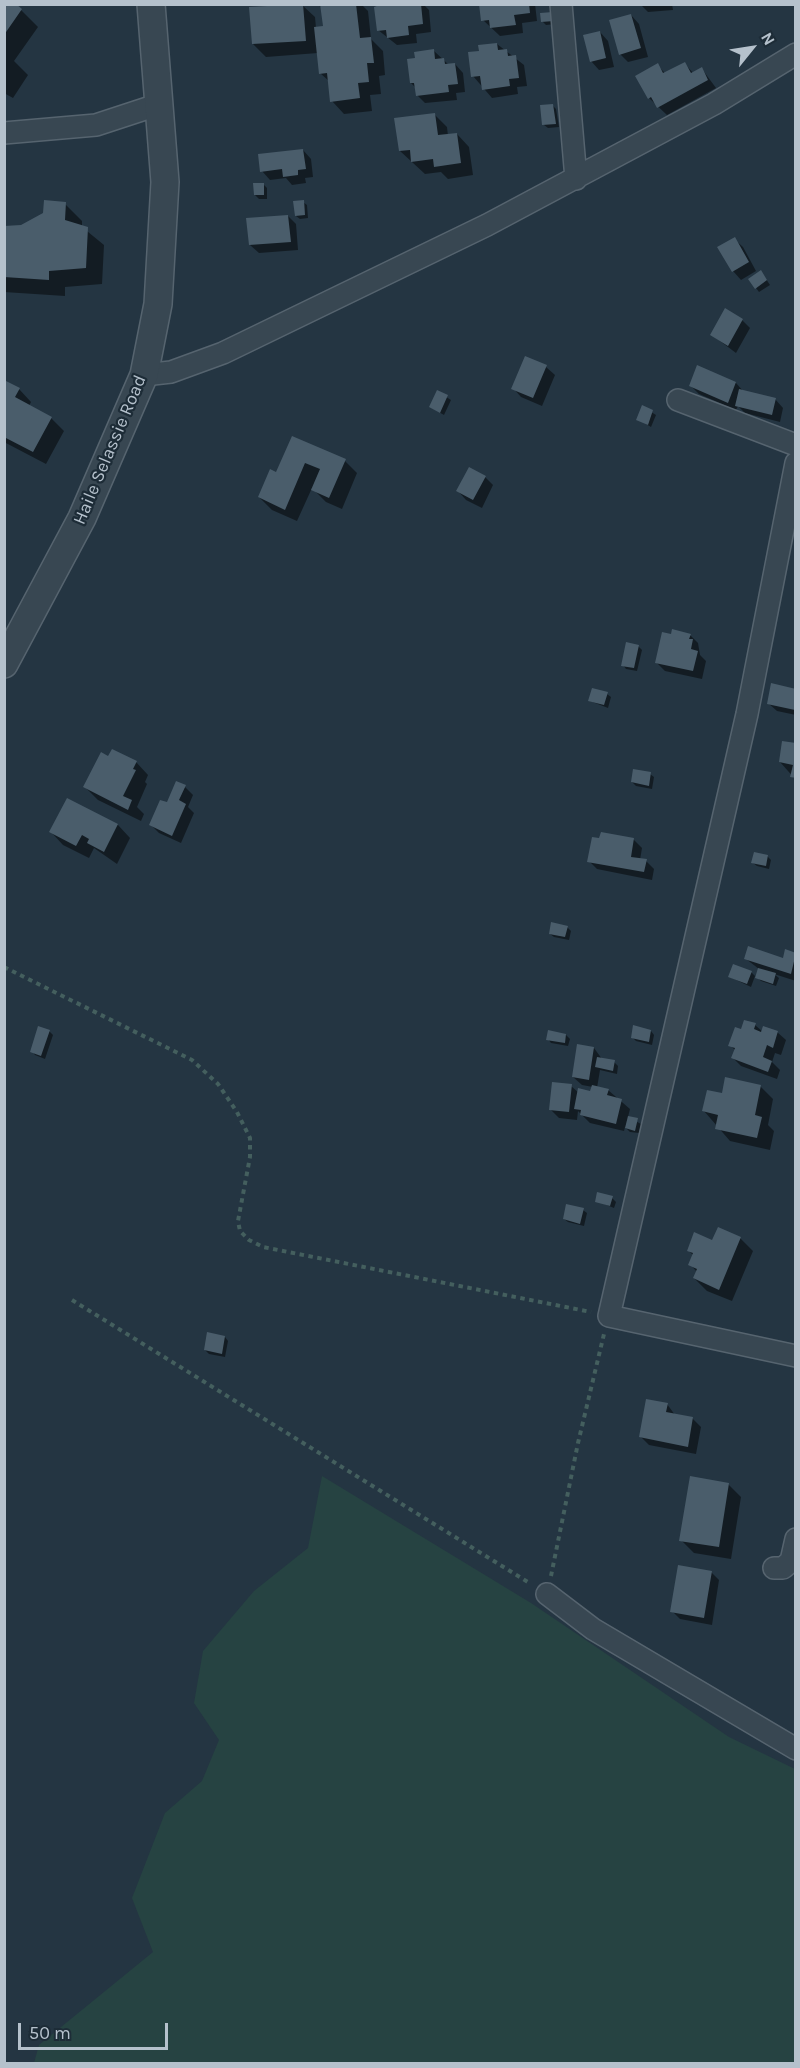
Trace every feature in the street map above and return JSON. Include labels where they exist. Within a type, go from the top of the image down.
[{"type":"street","name":"Haile Selassie Road","points":[[4,664],[82,518],[144,375],[158,304],[165,182],[152,4]]},
{"type":"street","points":[[561,4],[576,179]]},
{"type":"street","points":[[144,375],[171,372],[223,353],[488,225],[714,104],[795,54]]},
{"type":"street","points":[[4,133],[96,125],[160,104]]},
{"type":"street","points":[[678,400],[795,445]]},
{"type":"street","points":[[795,463],[747,714],[609,1316],[795,1356]]},
{"type":"street","points":[[774,1568],[783,1568],[790,1561],[795,1539]]},
{"type":"street","points":[[548,1594],[592,1629],[795,1749]]},
{"type":"path","points":[[4,967],[192,1060],[218,1084],[237,1112],[250,1138],[250,1156],[238,1221],[240,1231],[249,1240],[263,1247],[609,1316],[578,1443],[548,1594],[72,1300]]},
{"type":"green space","points":[[322,1476],[531,1603],[729,1737],[795,1769],[795,2063],[34,2063],[39,2045],[153,1952],[132,1898],[165,1813],[202,1781],[219,1740],[194,1703],[203,1651],[254,1591],[308,1548]]},
{"type":"building","points":[[4,4],[16,4],[22,9],[4,35]]},
{"type":"building","points":[[303,4],[306,41],[252,44],[249,7]]},
{"type":"building","points":[[320,4],[356,4],[360,38],[371,37],[374,63],[367,63],[369,82],[358,83],[360,98],[330,102],[327,73],[319,74],[314,27],[323,26]]},
{"type":"building","points":[[382,4],[421,4],[423,24],[408,26],[409,35],[387,38],[386,30],[377,31],[374,7]]},
{"type":"building","points":[[479,4],[529,4],[530,13],[514,15],[516,25],[490,28],[489,20],[481,21]]},
{"type":"building","points":[[553,12],[554,21],[541,22],[540,13]]},
{"type":"building","points":[[631,14],[641,48],[619,55],[609,20]]},
{"type":"building","points":[[600,31],[606,58],[590,62],[583,35]]},
{"type":"building","points":[[497,43],[498,50],[507,49],[508,56],[516,55],[519,78],[509,79],[510,86],[482,90],[480,76],[471,77],[468,52],[479,51],[478,45]]},
{"type":"building","points":[[434,49],[435,59],[444,58],[445,64],[455,63],[458,84],[448,85],[449,92],[416,96],[414,83],[410,83],[407,59],[415,58],[414,52]]},
{"type":"building","points":[[685,62],[691,73],[702,67],[708,80],[657,108],[651,97],[648,99],[635,76],[658,63],[663,73]]},
{"type":"building","points":[[553,104],[556,124],[542,125],[540,105]]},
{"type":"building","points":[[435,113],[438,135],[457,133],[461,163],[434,167],[433,159],[411,162],[410,150],[399,151],[394,118]]},
{"type":"building","points":[[303,149],[306,169],[298,170],[298,175],[283,177],[282,169],[260,172],[258,154]]},
{"type":"building","points":[[253,183],[264,183],[264,195],[254,195]]},
{"type":"building","points":[[44,200],[66,202],[65,220],[88,227],[86,268],[49,271],[49,280],[4,277],[4,226],[21,225],[43,213]]},
{"type":"building","points":[[304,200],[305,215],[295,216],[293,201]]},
{"type":"building","points":[[288,215],[291,242],[249,245],[246,218]]},
{"type":"building","points":[[735,237],[749,262],[732,272],[717,247]]},
{"type":"building","points":[[761,270],[767,280],[755,289],[748,279]]},
{"type":"building","points":[[725,308],[743,319],[728,346],[710,335]]},
{"type":"building","points":[[525,356],[547,365],[533,398],[511,389]]},
{"type":"building","points":[[697,365],[736,382],[728,403],[689,386]]},
{"type":"building","points":[[4,380],[20,388],[15,397],[52,417],[33,452],[4,437]]},
{"type":"building","points":[[739,389],[776,398],[772,415],[735,406]]},
{"type":"building","points":[[437,390],[448,395],[440,413],[429,407]]},
{"type":"building","points":[[642,405],[653,410],[648,425],[636,420]]},
{"type":"building","points":[[292,436],[346,459],[329,498],[311,490],[320,469],[305,463],[285,510],[258,497],[270,469],[276,472]]},
{"type":"building","points":[[469,467],[486,476],[473,500],[456,491]]},
{"type":"building","points":[[672,629],[691,634],[689,639],[693,639],[691,649],[698,651],[693,671],[655,663],[662,632],[671,634]]},
{"type":"building","points":[[626,642],[639,645],[634,668],[621,666]]},
{"type":"building","points":[[771,683],[796,689],[795,710],[767,704]]},
{"type":"building","points":[[592,688],[608,692],[604,705],[588,701]]},
{"type":"building","points":[[782,741],[796,743],[796,778],[790,777],[793,765],[779,762]]},
{"type":"building","points":[[112,749],[137,761],[133,769],[136,770],[123,796],[132,800],[128,810],[83,787],[101,752],[108,756]]},
{"type":"building","points":[[633,769],[651,772],[649,786],[631,782]]},
{"type":"building","points":[[176,781],[186,785],[179,800],[186,804],[172,836],[149,825],[160,800],[167,802]]},
{"type":"building","points":[[67,798],[118,824],[104,852],[87,843],[89,839],[82,835],[76,846],[49,832]]},
{"type":"building","points":[[601,832],[634,838],[631,857],[647,859],[644,872],[587,862],[592,837],[599,838]]},
{"type":"building","points":[[754,852],[768,855],[766,866],[751,863]]},
{"type":"building","points":[[551,922],[568,926],[565,937],[549,934]]},
{"type":"building","points":[[748,946],[783,958],[785,949],[796,953],[791,974],[744,959]]},
{"type":"building","points":[[733,964],[752,971],[747,984],[728,977]]},
{"type":"building","points":[[758,968],[776,973],[773,984],[755,978]]},
{"type":"building","points":[[744,1020],[756,1023],[754,1029],[761,1032],[763,1026],[778,1031],[773,1048],[767,1045],[763,1057],[772,1061],[768,1072],[731,1058],[735,1048],[728,1046],[735,1027],[741,1029]]},
{"type":"building","points":[[633,1025],[651,1030],[649,1042],[631,1038]]},
{"type":"building","points":[[38,1026],[50,1030],[41,1056],[30,1052]]},
{"type":"building","points":[[548,1030],[566,1034],[565,1043],[546,1040]]},
{"type":"building","points":[[577,1044],[594,1047],[589,1080],[572,1077]]},
{"type":"building","points":[[597,1057],[615,1060],[613,1071],[595,1067]]},
{"type":"building","points":[[725,1077],[761,1085],[755,1115],[762,1117],[757,1138],[715,1129],[718,1115],[702,1111],[707,1090],[722,1093]]},
{"type":"building","points":[[552,1082],[572,1084],[569,1112],[549,1110]]},
{"type":"building","points":[[592,1085],[609,1089],[607,1095],[622,1099],[616,1124],[580,1115],[581,1110],[574,1109],[578,1088],[590,1091]]},
{"type":"building","points":[[628,1116],[638,1118],[635,1131],[625,1128]]},
{"type":"building","points":[[597,1192],[613,1196],[610,1206],[595,1202]]},
{"type":"building","points":[[566,1204],[584,1208],[580,1224],[563,1219]]},
{"type":"building","points":[[718,1227],[741,1237],[719,1290],[693,1278],[697,1269],[688,1265],[693,1253],[687,1251],[694,1232],[712,1240]]},
{"type":"building","points":[[207,1332],[225,1336],[222,1354],[204,1350]]},
{"type":"building","points":[[646,1399],[668,1403],[666,1412],[693,1417],[688,1447],[639,1437]]},
{"type":"building","points":[[690,1476],[729,1483],[719,1547],[679,1541]]},
{"type":"building","points":[[678,1565],[712,1571],[704,1618],[670,1612]]}]
